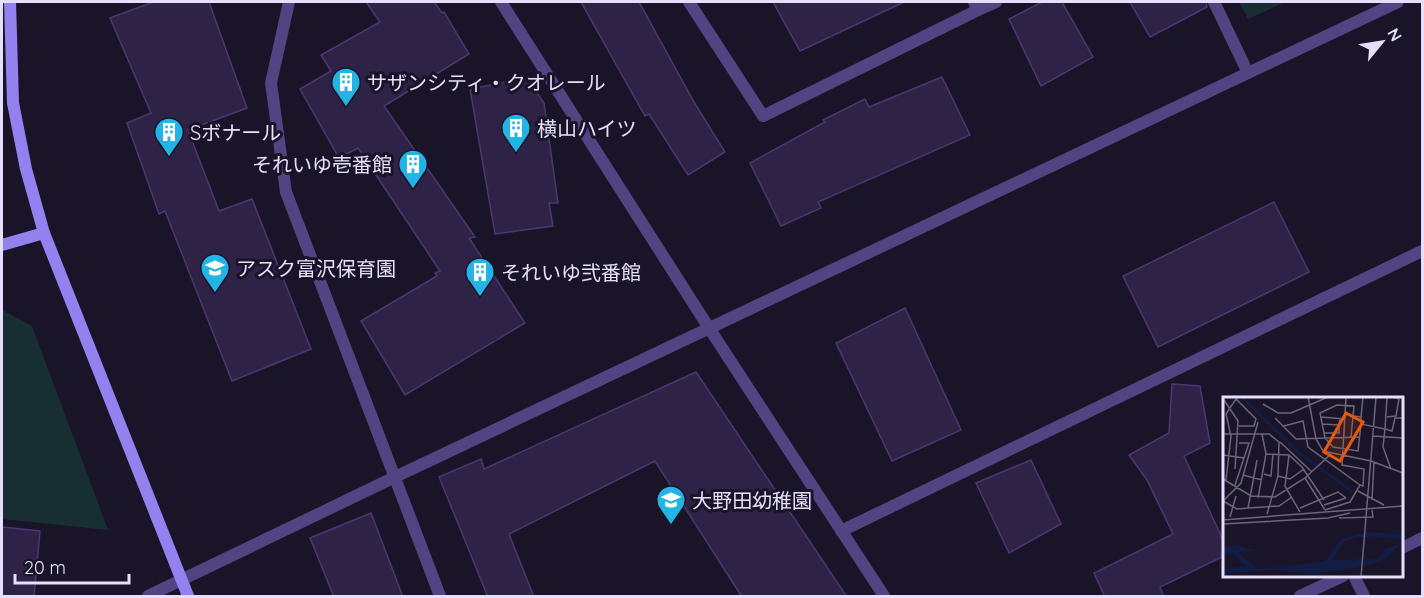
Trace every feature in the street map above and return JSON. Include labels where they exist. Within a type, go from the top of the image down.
[{"type":"street","points":[[10,2],[14,103],[26,169],[44,233],[188,597]]},
{"type":"street","points":[[290,2],[272,83],[286,192],[440,597]]},
{"type":"street","points":[[501,2],[884,597]]},
{"type":"street","points":[[689,2],[763,116],[976,6],[996,2]]},
{"type":"street","points":[[1214,2],[1248,73]]},
{"type":"street","points":[[148,597],[395,477],[1398,2]]},
{"type":"street","points":[[2,245],[44,233]]},
{"type":"street","points":[[842,531],[1422,251]]},
{"type":"street","points":[[1403,547],[1422,538]]},
{"type":"street","points":[[1300,597],[1341,577]]},
{"type":"street","points":[[1354,577],[1364,597]]},
{"type":"green space","points":[[1239,2],[1285,2],[1248,19]]},
{"type":"green space","points":[[2,310],[32,326],[108,530],[2,519]]},
{"type":"building","points":[[153,2],[209,2],[247,108],[188,130],[219,211],[252,199],[311,349],[232,381],[165,211],[159,214],[127,123],[151,113],[110,18]]},
{"type":"building","points":[[366,2],[434,2],[442,13],[444,12],[469,54],[384,106],[475,237],[469,238],[525,323],[405,395],[361,321],[437,276],[435,273],[440,271],[358,148],[339,158],[300,89],[331,71],[321,55],[380,22]]},
{"type":"building","points":[[581,2],[639,2],[694,102],[725,152],[688,175],[649,114],[645,116]]},
{"type":"building","points":[[773,2],[904,2],[800,51]]},
{"type":"building","points":[[1042,2],[1062,2],[1093,57],[1041,86],[1009,19]]},
{"type":"building","points":[[1130,2],[1206,2],[1207,7],[1150,37]]},
{"type":"building","points":[[942,77],[970,135],[818,202],[821,208],[781,226],[750,163],[825,122],[823,120],[865,99],[869,107]]},
{"type":"building","name":"横山ハイツ","points":[[527,78],[544,103],[558,203],[549,203],[553,226],[495,234],[470,89]]},
{"type":"building","points":[[1274,202],[1309,272],[1158,347],[1123,276]]},
{"type":"building","points":[[905,308],[961,430],[892,461],[836,343]]},
{"type":"building","points":[[696,372],[847,597],[742,597],[655,461],[509,534],[534,597],[488,597],[439,477],[481,459],[484,469]]},
{"type":"building","points":[[1172,384],[1200,386],[1210,443],[1184,456],[1223,540],[1223,556],[1160,587],[1164,597],[1105,597],[1094,573],[1173,534],[1147,480],[1129,455],[1169,433]]},
{"type":"building","points":[[1031,460],[1061,524],[1009,553],[976,483]]},
{"type":"building","points":[[371,513],[403,597],[334,597],[310,538]]},
{"type":"building","points":[[2,527],[40,531],[34,597],[2,597]]},
{"type":"place","name":"サザンシティ・クオレール","points":[[346,108]]},
{"type":"place","name":"横山ハイツ","points":[[516,154]]},
{"type":"place","name":"Sボナール","points":[[169,158]]},
{"type":"place","name":"それいゆ壱番館","points":[[413,190]]},
{"type":"place","name":"アスク富沢保育園","points":[[215,294]]},
{"type":"place","name":"それいゆ弐番館","points":[[480,298]]},
{"type":"place","name":"大野田幼稚園","points":[[671,526]]}]
